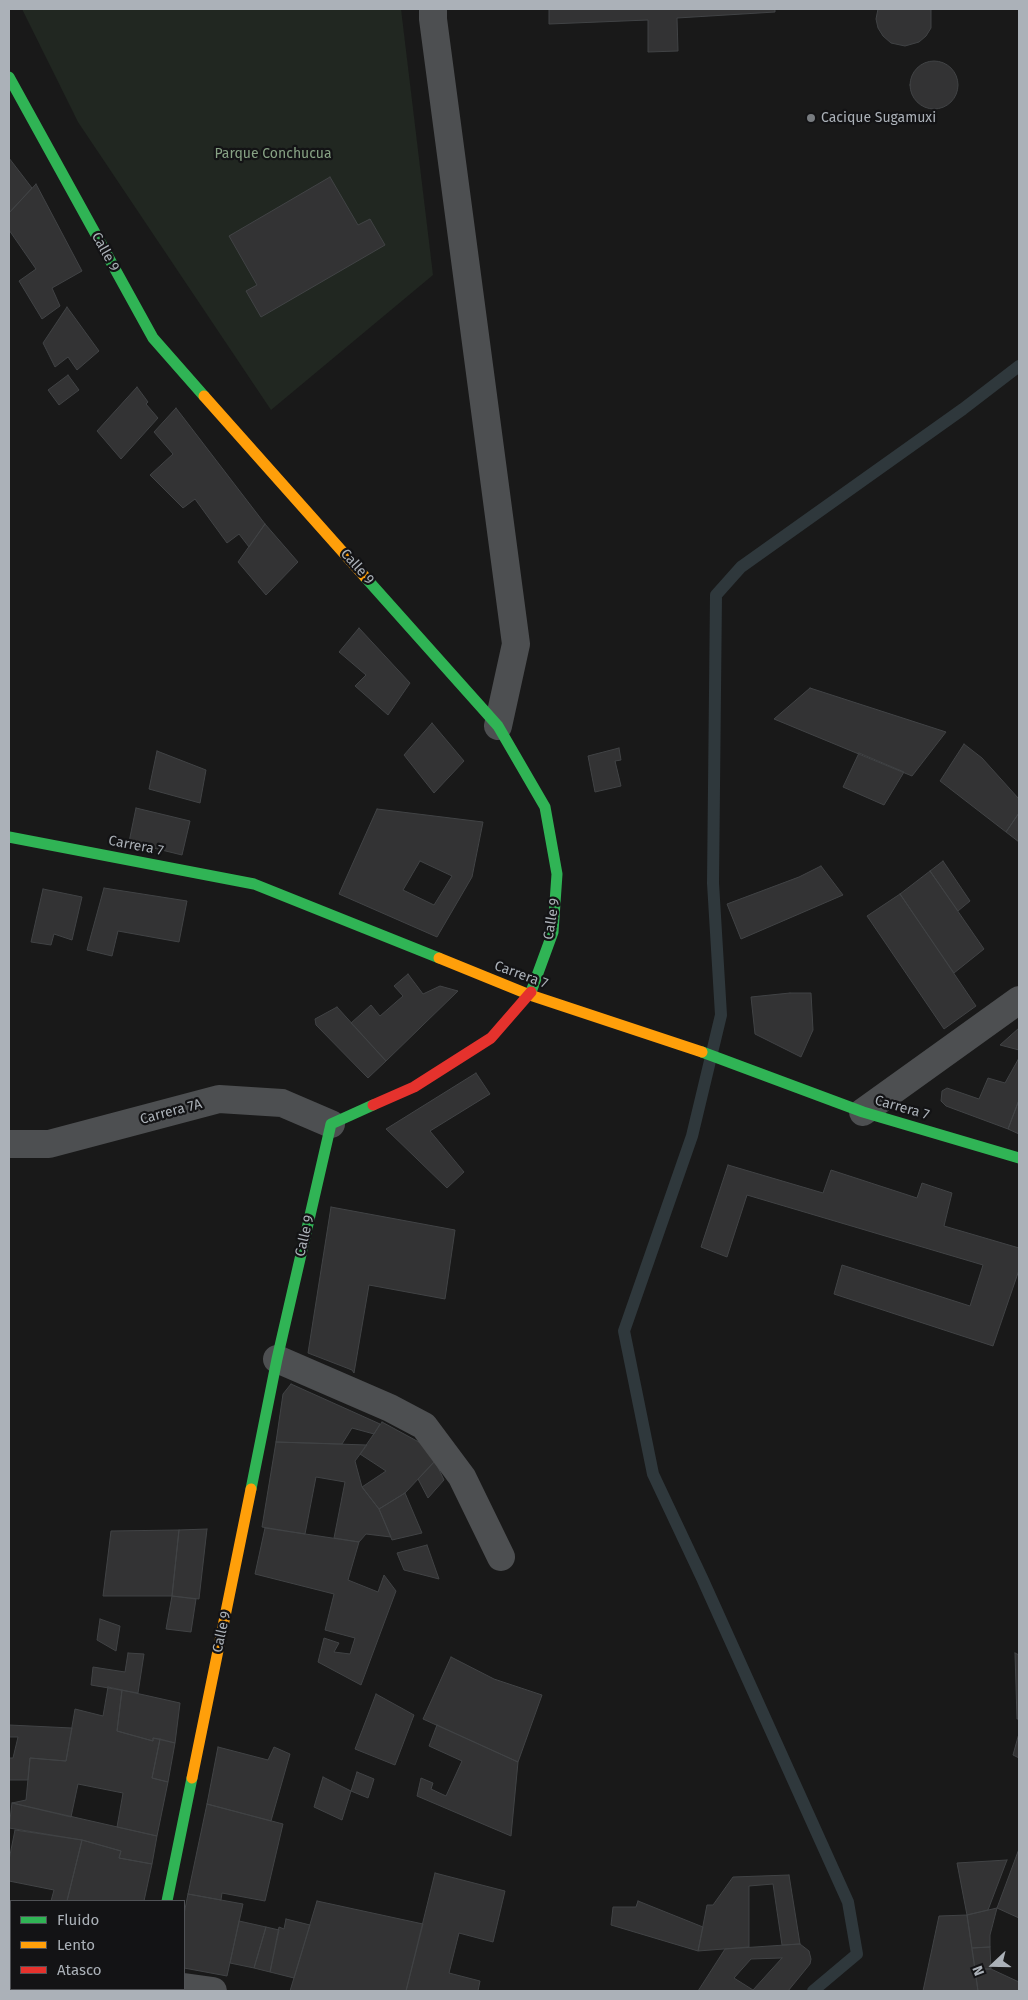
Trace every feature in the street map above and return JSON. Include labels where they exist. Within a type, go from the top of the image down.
[{"type":"street","points":[[433,9],[516,644],[498,726]]},
{"type":"street","name":"Calle 9","points":[[9,77],[153,338],[498,726],[544,806],[557,874],[553,932],[530,996],[491,1038],[414,1087],[331,1124],[277,1359],[167,1900]]},
{"type":"street","name":"Carrera 7","points":[[9,837],[254,884],[530,996],[680,1044],[863,1112],[1019,1158]]},
{"type":"street","points":[[863,1112],[1019,1000]]},
{"type":"street","name":"Carrera 7A","points":[[9,1144],[49,1144],[219,1100],[282,1103],[331,1124]]},
{"type":"street","points":[[277,1359],[390,1408],[424,1426],[462,1477],[501,1557]]},
{"type":"street","points":[[185,1987],[213,1991]]},
{"type":"green space","name":"Parque Conchucua","points":[[22,9],[401,9],[433,275],[271,410],[78,122]]},
{"type":"building","points":[[549,9],[775,9],[775,12],[677,18],[678,51],[648,52],[648,20],[549,24]]},
{"type":"building","points":[[878,9],[931,9],[931,28],[919,42],[905,46],[891,43],[878,28],[876,19]]},
{"type":"building","points":[[934,61],[943,63],[951,68],[956,76],[958,85],[956,94],[951,102],[943,107],[934,109],[925,107],[917,102],[912,94],[910,85],[912,76],[917,68],[925,63]]},
{"type":"building","points":[[9,158],[32,188],[9,213]]},
{"type":"building","points":[[330,177],[358,225],[370,219],[385,245],[261,317],[246,291],[257,285],[229,236]]},
{"type":"building","points":[[36,184],[82,271],[52,288],[60,306],[42,319],[19,281],[36,269],[9,230],[9,213]]},
{"type":"building","points":[[67,307],[99,351],[77,370],[68,357],[55,367],[43,343]]},
{"type":"building","points":[[68,375],[79,390],[59,405],[48,390]]},
{"type":"building","points":[[137,387],[148,402],[146,404],[158,418],[121,459],[97,431]]},
{"type":"building","points":[[176,408],[265,524],[249,547],[239,534],[227,543],[195,499],[183,508],[150,475],[173,454],[154,432]]},
{"type":"building","points":[[265,524],[298,562],[266,595],[238,562]]},
{"type":"building","points":[[359,628],[410,683],[388,715],[355,686],[366,675],[339,652]]},
{"type":"building","points":[[810,688],[946,732],[912,776],[774,719]]},
{"type":"building","points":[[432,723],[464,761],[434,793],[404,755]]},
{"type":"building","points":[[964,744],[982,758],[1019,799],[1019,813],[1006,832],[940,781]]},
{"type":"building","points":[[619,748],[621,760],[615,761],[621,786],[595,792],[588,756]]},
{"type":"building","points":[[157,751],[206,770],[200,803],[149,789]]},
{"type":"building","points":[[859,753],[904,772],[884,805],[843,787]]},
{"type":"building","points":[[136,808],[190,821],[182,855],[129,842]]},
{"type":"building","points":[[377,809],[483,822],[472,877],[437,937],[339,894]],"holes":[[[420,861],[452,876],[434,905],[403,890]]]},
{"type":"building","points":[[1019,813],[1019,842],[1006,832]]},
{"type":"building","points":[[943,861],[970,901],[958,911],[930,871]]},
{"type":"building","points":[[821,866],[843,895],[741,939],[727,904],[799,877]]},
{"type":"building","points":[[930,871],[984,949],[954,973],[900,894]]},
{"type":"building","points":[[104,888],[187,901],[179,942],[118,931],[112,956],[87,950]]},
{"type":"building","points":[[43,889],[82,897],[72,940],[54,934],[51,945],[31,942]]},
{"type":"building","points":[[900,894],[976,1006],[944,1029],[867,916]]},
{"type":"building","points":[[408,974],[423,994],[440,986],[458,991],[386,1061],[351,1023],[371,1005],[380,1016],[403,996],[394,986]]},
{"type":"building","points":[[811,993],[813,1030],[801,1057],[755,1034],[751,997]]},
{"type":"building","points":[[337,1007],[386,1061],[368,1078],[316,1025],[315,1019]]},
{"type":"building","points":[[1019,1028],[1019,1050],[1000,1045]]},
{"type":"building","points":[[1019,1058],[1019,1100],[1008,1129],[946,1106],[941,1101],[942,1091],[947,1088],[979,1099],[988,1078],[1005,1083]]},
{"type":"building","points":[[476,1073],[490,1094],[430,1131],[464,1172],[447,1188],[386,1129]]},
{"type":"building","points":[[1019,1100],[1019,1134],[1008,1129]]},
{"type":"building","points":[[728,1165],[823,1193],[831,1170],[917,1198],[922,1183],[952,1193],[944,1226],[1019,1248],[1019,1270],[993,1346],[834,1294],[842,1265],[970,1306],[983,1265],[747,1195],[727,1257],[701,1247]]},
{"type":"building","points":[[331,1207],[455,1230],[445,1299],[369,1285],[354,1373],[352,1370],[308,1353]]},
{"type":"building","points":[[291,1384],[380,1424],[374,1434],[352,1428],[342,1444],[276,1442],[283,1394]]},
{"type":"building","points":[[382,1422],[428,1447],[435,1461],[405,1493],[379,1509],[362,1487],[386,1471],[360,1454]]},
{"type":"building","points":[[276,1442],[367,1445],[355,1461],[362,1487],[379,1509],[391,1537],[366,1534],[359,1542],[334,1538],[345,1482],[316,1477],[305,1534],[262,1527]]},
{"type":"building","points":[[435,1461],[444,1480],[428,1498],[418,1479]]},
{"type":"building","points":[[405,1493],[422,1533],[392,1540],[379,1509]]},
{"type":"building","points":[[265,1528],[359,1542],[348,1580],[378,1592],[384,1575],[396,1591],[361,1685],[318,1662],[324,1638],[339,1643],[334,1652],[350,1654],[355,1638],[325,1630],[334,1594],[255,1574]]},
{"type":"building","points":[[207,1529],[199,1599],[172,1596],[179,1530]]},
{"type":"building","points":[[179,1530],[172,1596],[103,1596],[111,1531]]},
{"type":"building","points":[[427,1545],[439,1579],[404,1570],[397,1553]]},
{"type":"building","points":[[172,1596],[196,1599],[191,1632],[166,1629]]},
{"type":"building","points":[[100,1619],[120,1626],[116,1651],[97,1640]]},
{"type":"building","points":[[128,1653],[144,1654],[138,1693],[91,1685],[93,1667],[125,1672]]},
{"type":"building","points":[[1015,1653],[1019,1655],[1019,1719],[1017,1719]]},
{"type":"building","points":[[451,1657],[494,1679],[542,1695],[518,1762],[423,1719]]},
{"type":"building","points":[[108,1687],[122,1690],[117,1731],[153,1741],[153,1738],[160,1739],[152,1778],[168,1782],[157,1836],[117,1827],[123,1793],[78,1784],[71,1817],[12,1803],[26,1800],[30,1758],[66,1761],[75,1709],[103,1716]]},
{"type":"building","points":[[122,1690],[180,1703],[175,1743],[153,1738],[153,1741],[117,1731]]},
{"type":"building","points":[[376,1694],[414,1715],[395,1765],[355,1749]]},
{"type":"building","points":[[9,1725],[72,1728],[66,1761],[30,1758],[28,1780],[9,1780],[9,1758],[13,1758],[18,1737],[9,1737]]},
{"type":"building","points":[[437,1725],[518,1762],[511,1836],[417,1796],[421,1778],[433,1783],[431,1789],[446,1796],[462,1761],[429,1746]]},
{"type":"building","points":[[1019,1738],[1019,1758],[1013,1755]]},
{"type":"building","points":[[160,1739],[175,1743],[168,1782],[152,1778]]},
{"type":"building","points":[[218,1747],[268,1760],[274,1747],[290,1754],[271,1821],[207,1804]]},
{"type":"building","points":[[357,1772],[374,1779],[368,1798],[351,1791]]},
{"type":"building","points":[[323,1777],[351,1791],[342,1820],[314,1807]]},
{"type":"building","points":[[12,1803],[157,1836],[152,1864],[119,1858],[121,1851],[82,1840],[9,1828]]},
{"type":"building","points":[[207,1804],[283,1824],[265,1901],[222,1893],[221,1900],[188,1894]]},
{"type":"building","points":[[15,1830],[82,1840],[67,1900],[51,1900],[54,1890],[9,1881],[9,1860]]},
{"type":"building","points":[[82,1840],[121,1851],[119,1858],[152,1864],[144,1900],[67,1900]]},
{"type":"building","points":[[1019,1849],[1019,1918],[997,1908]]},
{"type":"building","points":[[1007,1860],[988,1910],[967,1915],[957,1863]]},
{"type":"building","points":[[435,1873],[505,1891],[493,1942],[459,1933],[449,1973],[480,1981],[478,1991],[406,1991]]},
{"type":"building","points":[[789,1875],[800,1944],[782,1945],[773,1884],[749,1886],[749,1947],[698,1951],[707,1905],[713,1905],[733,1877]]},
{"type":"building","points":[[188,1894],[243,1904],[227,1976],[185,1968],[185,1909]]},
{"type":"building","points":[[317,1901],[423,1924],[406,1991],[290,1991]]},
{"type":"building","points":[[638,1901],[703,1927],[698,1951],[611,1925],[613,1907],[636,1907]]},
{"type":"building","points":[[997,1908],[990,1935],[990,1947],[972,1948],[967,1915]]},
{"type":"building","points":[[967,1915],[978,1991],[923,1991],[939,1916]]},
{"type":"building","points":[[286,1919],[310,1925],[294,1978],[270,1972],[279,1927],[284,1929]]},
{"type":"building","points":[[239,1921],[266,1927],[254,1968],[230,1963]]},
{"type":"building","points":[[266,1927],[279,1930],[270,1972],[254,1968]]},
{"type":"building","points":[[800,1944],[809,1951],[811,1959],[810,1964],[788,1991],[698,1991],[725,1949]],"holes":[[[782,1958],[753,1990],[734,1978],[751,1959]]]},
{"type":"building","points":[[990,1947],[991,1969],[975,1969],[972,1948]]},
{"type":"building","points":[[975,1969],[991,1969],[1019,1982],[1019,1991],[978,1991]]},
{"type":"waterway","points":[[813,1991],[857,1954],[848,1902],[653,1474],[624,1331],[692,1136],[721,1015],[713,883],[716,595],[741,567],[963,409],[1019,366]]},
{"type":"traffic: fast","points":[[9,77],[153,338],[204,396]]},
{"type":"traffic: fast","points":[[365,577],[498,726],[545,807],[557,874],[553,932],[531,992]]},
{"type":"traffic: fast","points":[[9,837],[254,884],[439,958]]},
{"type":"traffic: fast","points":[[702,1052],[863,1112],[1019,1158]]},
{"type":"traffic: fast","points":[[251,1489],[277,1359],[331,1124],[373,1105]]},
{"type":"traffic: fast","points":[[167,1900],[192,1778]]},
{"type":"traffic: slow","points":[[204,396],[365,577]]},
{"type":"traffic: slow","points":[[439,958],[530,995],[702,1052]]},
{"type":"traffic: slow","points":[[192,1778],[251,1489]]},
{"type":"traffic: jam","points":[[373,1105],[414,1087],[491,1038],[531,992]]},
{"type":"place","name":"Cacique Sugamuxi","points":[[811,118]]}]
